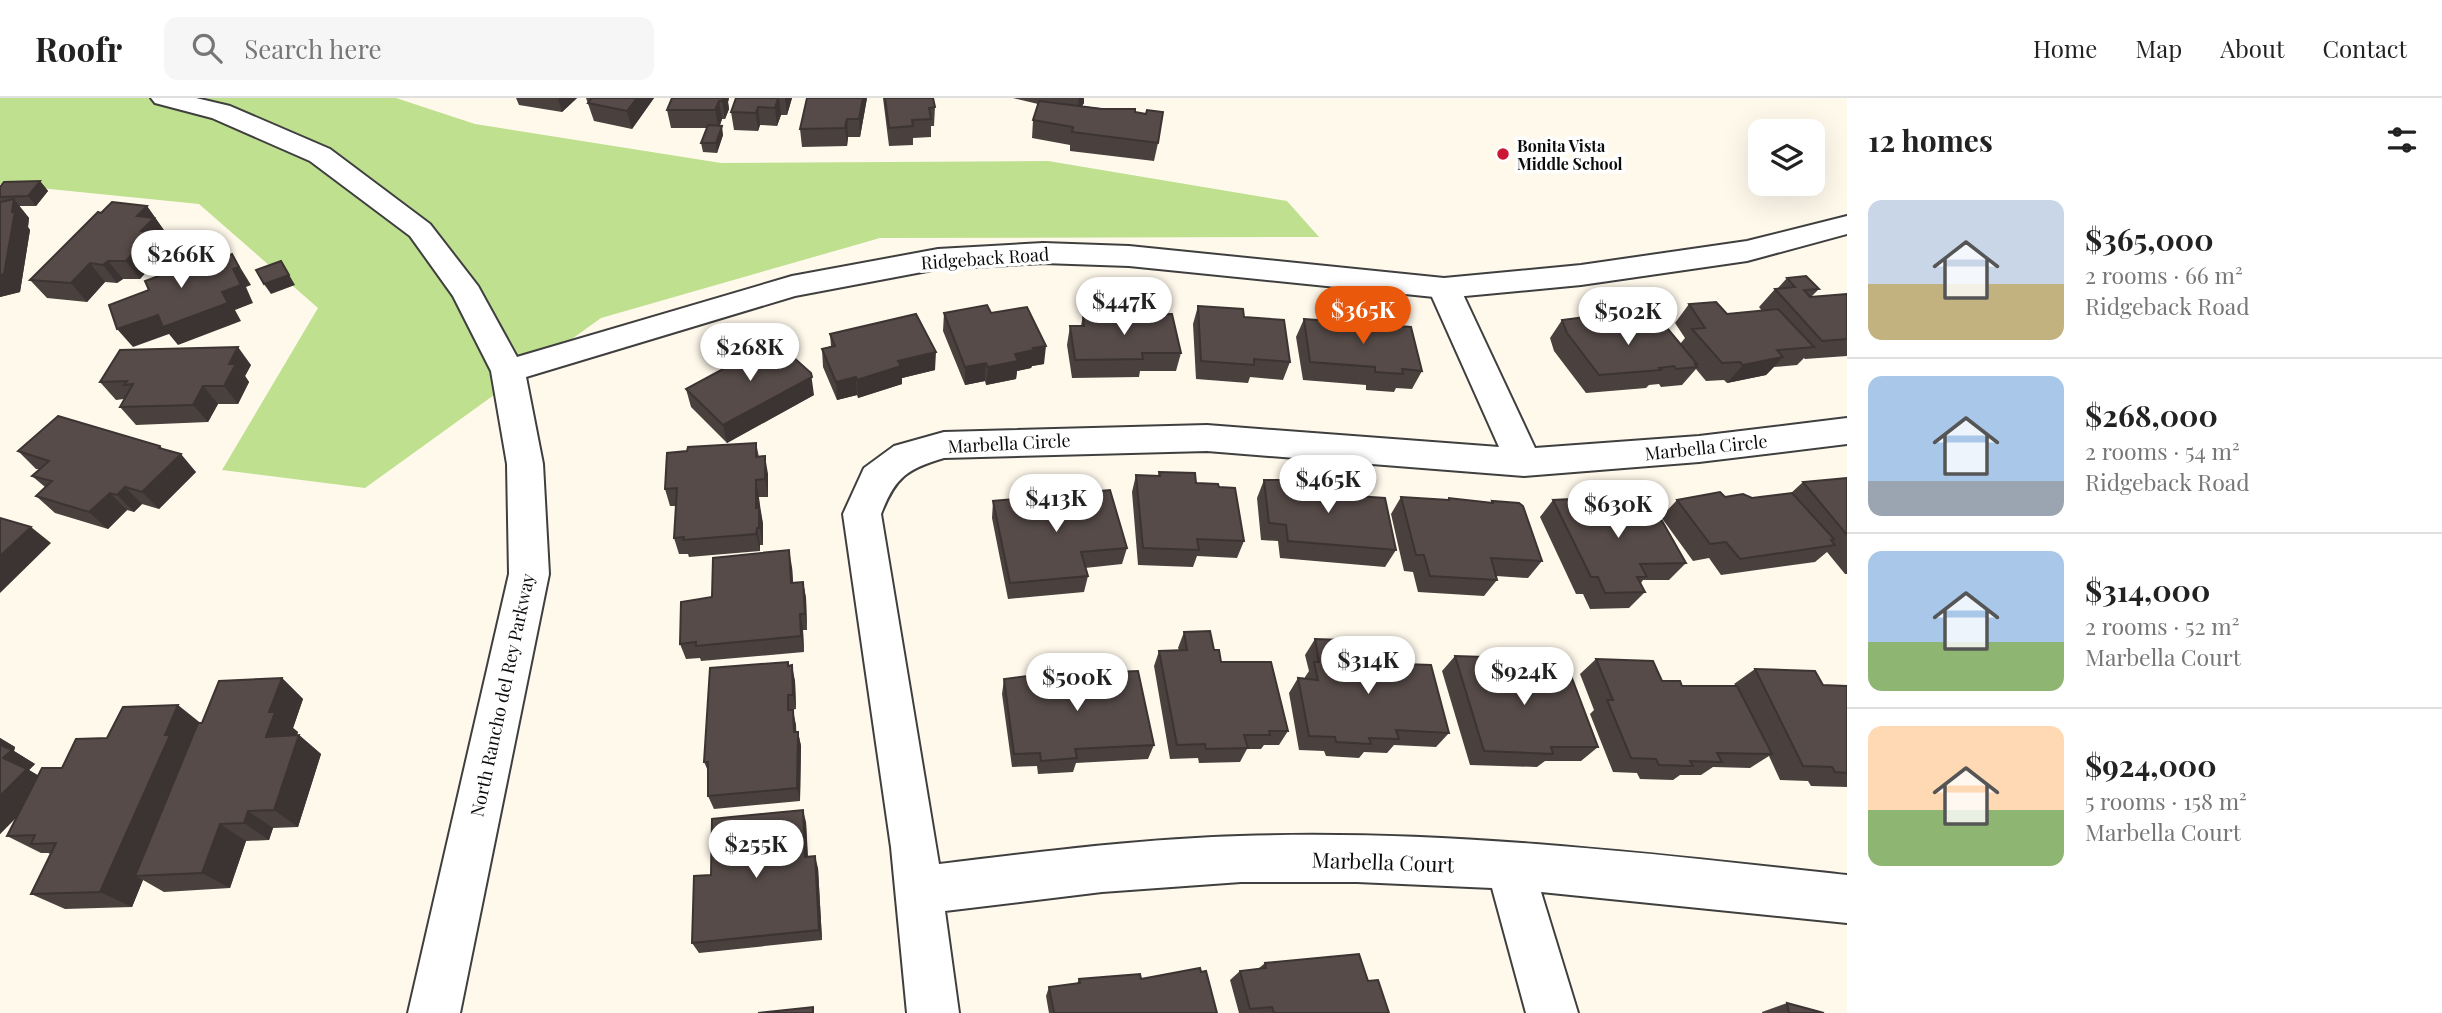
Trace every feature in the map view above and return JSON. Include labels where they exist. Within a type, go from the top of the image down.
[{"type":"street","name":"North Rancho del Rey Parkway","points":[[164,98],[221,112],[320,155],[420,230],[467,293],[508,371],[525,464],[530,574],[434,1013]]},
{"type":"street","name":"Ridgeback Road","points":[[508,371],[792,286],[886,267],[951,258],[1043,253],[1129,256],[1444,288],[1581,275],[1747,251],[1847,225]]},
{"type":"street","points":[[1444,288],[1524,462]]},
{"type":"street","name":"Marbella Circle","points":[[933,1013],[918,890],[862,514],[877,478],[907,455],[944,445],[1207,438],[1524,462],[1699,449],[1847,431]]},
{"type":"street","name":"Marbella Court","points":[[918,890],[1155,864],[1286,858],[1510,867],[1847,899]]},
{"type":"street","points":[[1510,867],[1552,1013]]},
{"type":"green space","points":[[0,98],[396,98],[475,124],[721,163],[1048,161],[1287,201],[1319,237],[880,238],[601,318],[365,488],[222,470],[318,308],[199,204],[0,184]]},
{"type":"building","points":[[592,98],[637,98],[627,111],[588,103]]},
{"type":"building","points":[[672,98],[723,98],[715,110],[667,110]]},
{"type":"building","points":[[736,98],[778,98],[775,108],[758,107],[756,113],[731,112]]},
{"type":"building","points":[[807,98],[863,98],[859,119],[847,119],[845,128],[800,129]]},
{"type":"building","points":[[885,98],[933,98],[935,107],[929,108],[931,119],[912,120],[913,126],[889,128]]},
{"type":"building","points":[[1039,101],[1102,109],[1135,109],[1135,112],[1146,114],[1147,110],[1163,112],[1158,143],[1072,132],[1073,127],[1033,120]]},
{"type":"building","points":[[708,125],[722,126],[716,143],[701,143]]},
{"type":"building","points":[[40,181],[28,196],[0,197],[0,187],[4,182]]},
{"type":"building","points":[[14,199],[12,212],[15,211],[4,274],[0,275],[0,202]]},
{"type":"building","points":[[112,202],[147,206],[137,216],[154,218],[141,231],[153,232],[126,261],[108,261],[103,265],[90,263],[71,283],[30,280],[98,212],[101,213]]},
{"type":"building","points":[[219,245],[224,257],[232,254],[239,267],[233,269],[241,285],[222,292],[228,303],[163,327],[158,315],[117,329],[109,305],[149,290],[145,281],[167,273],[163,264]]},
{"type":"building","points":[[281,261],[289,275],[264,284],[256,270]]},
{"type":"building","points":[[1806,276],[1819,289],[1804,290],[1810,297],[1847,294],[1847,339],[1822,341],[1775,289],[1795,287],[1787,278]]},
{"type":"building","points":[[1716,302],[1727,314],[1778,309],[1814,347],[1777,350],[1783,357],[1743,365],[1740,362],[1722,363],[1692,329],[1705,328],[1689,304]]},
{"type":"building","points":[[987,305],[991,313],[1027,307],[1046,346],[1015,354],[1018,361],[988,367],[986,363],[965,367],[944,313]]},
{"type":"building","points":[[1198,306],[1243,309],[1244,317],[1284,320],[1290,362],[1254,359],[1254,365],[1201,361]]},
{"type":"building","points":[[916,314],[936,352],[898,361],[901,366],[857,380],[856,377],[836,382],[822,349],[835,346],[830,334]]},
{"type":"building","points":[[1172,314],[1181,353],[1142,353],[1143,359],[1075,360],[1070,326],[1084,326],[1083,315]]},
{"type":"building","points":[[1585,317],[1594,328],[1663,323],[1697,367],[1676,369],[1674,366],[1659,368],[1661,370],[1599,375],[1567,333],[1562,320]]},
{"type":"building","points":[[1304,319],[1411,327],[1422,371],[1402,369],[1403,374],[1375,372],[1375,367],[1310,362]]},
{"type":"building","points":[[775,341],[811,373],[812,377],[723,425],[686,389]]},
{"type":"building","points":[[238,347],[229,364],[236,364],[224,386],[203,386],[193,405],[120,407],[133,384],[124,385],[127,381],[100,382],[120,350]]},
{"type":"building","points":[[58,416],[181,454],[142,492],[125,487],[117,495],[110,493],[89,512],[36,496],[52,481],[32,476],[49,461],[18,451]]},
{"type":"building","points":[[756,443],[756,457],[765,456],[765,479],[756,480],[759,528],[756,534],[683,540],[684,537],[674,538],[677,488],[665,489],[667,453],[687,451],[688,447]]},
{"type":"building","points":[[1159,472],[1195,473],[1196,483],[1235,488],[1244,541],[1197,539],[1199,550],[1143,548],[1136,475],[1160,476]]},
{"type":"building","points":[[1847,478],[1847,535],[1803,482]]},
{"type":"building","points":[[1264,480],[1314,480],[1315,487],[1339,488],[1341,495],[1385,498],[1396,550],[1288,541],[1286,525],[1269,523]]},
{"type":"building","points":[[1110,490],[1127,548],[1081,552],[1088,576],[1010,583],[993,501]]},
{"type":"building","points":[[1720,492],[1725,497],[1743,494],[1752,498],[1792,493],[1834,539],[1831,540],[1835,545],[1740,559],[1726,542],[1710,544],[1677,500]]},
{"type":"building","points":[[1401,497],[1519,503],[1523,506],[1542,561],[1491,558],[1497,580],[1430,576],[1424,555],[1416,555]]},
{"type":"building","points":[[1611,497],[1615,505],[1653,505],[1686,563],[1640,564],[1647,577],[1637,577],[1645,592],[1605,593],[1598,577],[1591,577],[1553,500]]},
{"type":"building","points":[[0,518],[31,527],[0,556]]},
{"type":"building","points":[[789,550],[791,583],[803,582],[805,614],[800,614],[801,636],[696,646],[696,642],[680,644],[681,602],[712,597],[713,558]]},
{"type":"building","points":[[1210,631],[1214,650],[1219,650],[1221,662],[1271,662],[1288,731],[1269,731],[1270,735],[1244,735],[1248,748],[1206,749],[1205,744],[1177,745],[1159,651],[1187,650],[1184,632]]},
{"type":"building","points":[[1315,639],[1371,641],[1376,663],[1431,665],[1449,733],[1396,730],[1399,739],[1369,738],[1371,744],[1336,742],[1335,737],[1309,736],[1298,678],[1318,680],[1314,662],[1319,662]]},
{"type":"building","points":[[1455,656],[1514,658],[1518,671],[1570,673],[1598,747],[1551,747],[1553,754],[1484,751]]},
{"type":"building","points":[[1596,659],[1653,661],[1662,681],[1680,681],[1682,686],[1737,686],[1772,754],[1717,753],[1722,762],[1690,761],[1693,766],[1659,765],[1656,759],[1631,758],[1607,700],[1613,700]]},
{"type":"building","points":[[788,662],[788,666],[792,665],[793,695],[788,695],[788,710],[793,710],[794,732],[798,732],[797,788],[708,796],[708,762],[704,762],[710,668]]},
{"type":"building","points":[[1755,669],[1815,671],[1823,685],[1847,686],[1847,773],[1835,772],[1832,767],[1803,766]]},
{"type":"building","points":[[1138,671],[1154,745],[1075,749],[1077,758],[1041,761],[1040,753],[1014,754],[1004,679]]},
{"type":"building","points":[[282,678],[269,712],[275,712],[266,737],[299,735],[274,810],[248,811],[244,823],[220,824],[202,873],[135,876],[198,723],[202,723],[219,681]]},
{"type":"building","points":[[178,705],[165,735],[170,735],[100,892],[31,894],[56,843],[31,844],[35,835],[7,836],[42,768],[62,768],[76,739],[107,738],[123,707]]},
{"type":"building","points":[[0,745],[12,750],[3,758],[27,769],[0,796]]},
{"type":"building","points":[[803,810],[805,857],[815,856],[819,930],[692,943],[694,876],[711,875],[712,819]]},
{"type":"building","points":[[1359,954],[1368,981],[1378,980],[1389,1013],[1274,1013],[1272,1007],[1250,1009],[1240,971],[1266,968],[1265,963]]},
{"type":"building","points":[[1200,968],[1201,972],[1206,971],[1217,1013],[1054,1013],[1049,987],[1080,983],[1079,979],[1140,974],[1141,979]]},
{"type":"building","points":[[1787,1003],[1824,1013],[1789,1013]]},
{"type":"building","points":[[813,1007],[813,1013],[758,1013]]},
{"type":"place","name":"Bonita Vista Middle School","points":[[1503,154]]}]
